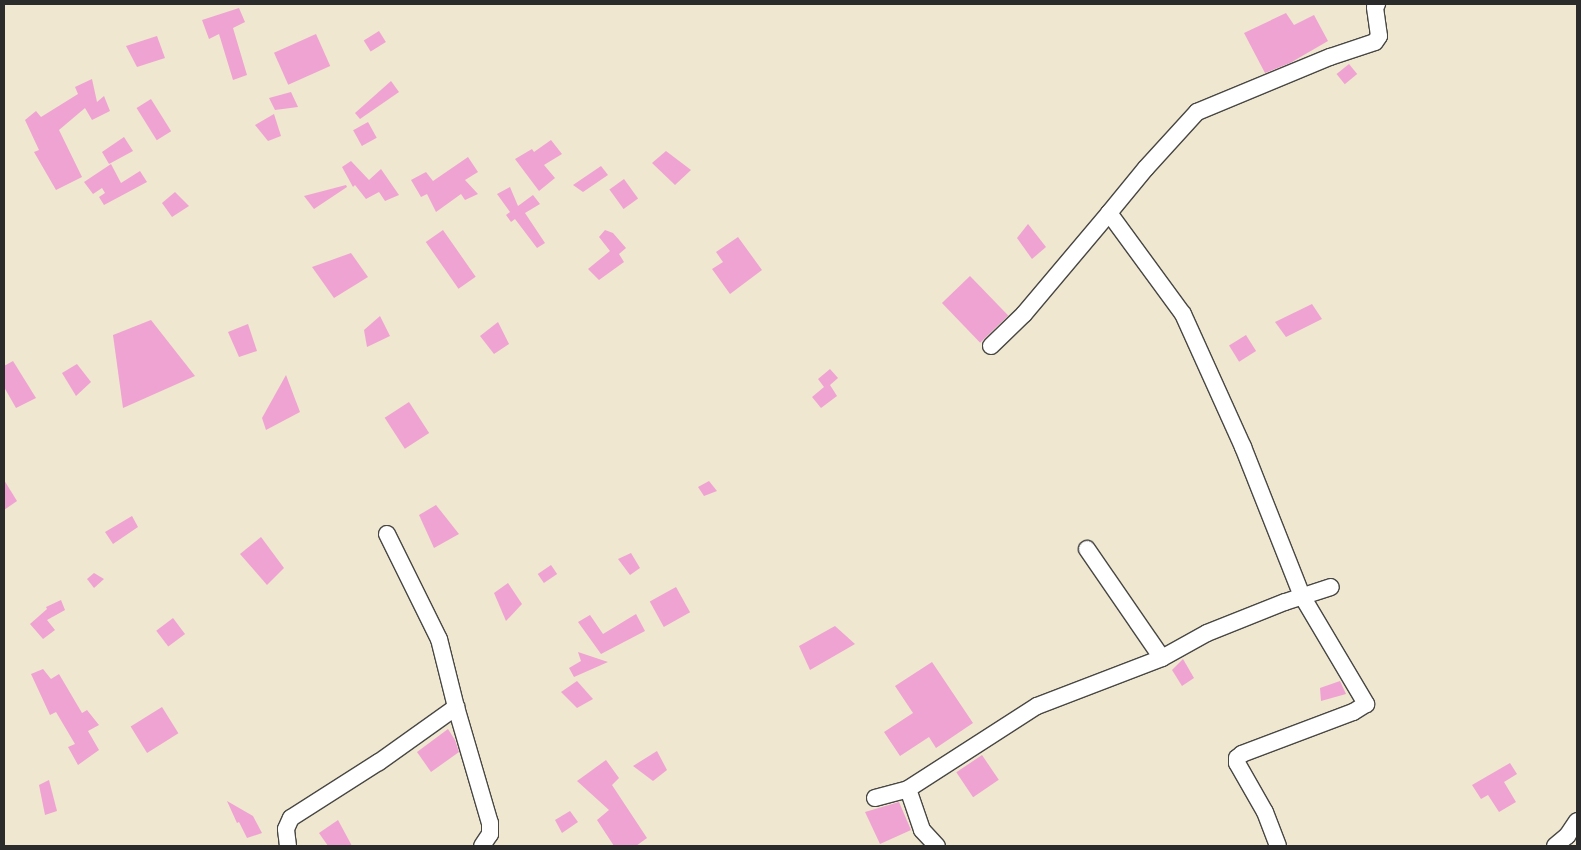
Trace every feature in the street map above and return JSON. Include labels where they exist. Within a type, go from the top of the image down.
[{"type":"street","points":[[991,346],[1024,314],[1146,168],[1197,112],[1330,57],[1375,42],[1379,36],[1375,7],[1377,4]]},
{"type":"street","points":[[1109,213],[1183,314],[1243,446],[1302,596],[1366,704],[1353,712],[1242,754],[1237,758],[1237,763],[1265,812],[1278,846]]},
{"type":"street","points":[[387,534],[439,639],[456,707],[490,823],[490,834],[482,846]]},
{"type":"street","points":[[1087,549],[1162,658]]},
{"type":"street","points":[[875,798],[908,789],[1037,706],[1162,658],[1207,633],[1302,596],[1331,588]]},
{"type":"street","points":[[288,846],[286,828],[291,818],[379,762],[456,707]]},
{"type":"street","points":[[908,789],[922,830],[937,846]]},
{"type":"street","points":[[1555,846],[1568,836],[1577,821]]},
{"type":"building","points":[[239,8],[245,22],[233,28],[247,75],[233,80],[219,34],[209,39],[202,20]]},
{"type":"building","points":[[1286,13],[1294,25],[1314,15],[1328,41],[1290,63],[1265,73],[1244,33]]},
{"type":"building","points":[[379,31],[386,42],[371,52],[364,41]]},
{"type":"building","points":[[316,34],[330,66],[288,85],[274,53]]},
{"type":"building","points":[[157,36],[165,58],[137,67],[126,46]]},
{"type":"building","points":[[1349,64],[1357,74],[1345,84],[1337,74]]},
{"type":"building","points":[[92,79],[97,102],[104,96],[110,111],[92,120],[85,108],[59,130],[82,177],[56,190],[34,152],[39,150],[25,120],[36,111],[41,117],[78,94],[75,87]]},
{"type":"building","points":[[391,81],[399,92],[360,119],[355,113]]},
{"type":"building","points":[[291,92],[298,107],[275,110],[269,98]]},
{"type":"building","points":[[151,99],[171,131],[157,140],[137,108]]},
{"type":"building","points":[[274,114],[281,136],[268,141],[255,125]]},
{"type":"building","points":[[368,122],[377,138],[362,146],[353,130]]},
{"type":"building","points":[[124,137],[133,151],[109,164],[102,152]]},
{"type":"building","points":[[551,140],[562,154],[544,165],[555,178],[539,191],[515,159],[532,149],[534,152]]},
{"type":"building","points":[[666,151],[691,170],[675,185],[652,163]]},
{"type":"building","points":[[468,157],[478,172],[465,180],[478,194],[465,200],[461,194],[436,212],[427,194],[421,197],[411,180],[426,172],[433,181]]},
{"type":"building","points":[[351,161],[369,180],[381,169],[399,195],[385,201],[379,192],[366,199],[355,185],[353,187],[342,167]]},
{"type":"building","points":[[111,164],[121,183],[140,171],[147,182],[104,205],[99,197],[105,193],[102,188],[93,194],[84,182]]},
{"type":"building","points":[[601,166],[608,175],[583,192],[573,185]]},
{"type":"building","points":[[624,179],[638,198],[624,209],[609,190]]},
{"type":"building","points":[[346,185],[347,187],[314,209],[304,196]]},
{"type":"building","points":[[510,187],[518,206],[533,195],[540,204],[525,213],[545,243],[537,248],[515,219],[511,222],[506,215],[510,212],[497,194]]},
{"type":"building","points":[[175,192],[189,206],[172,217],[162,203]]},
{"type":"building","points":[[1028,224],[1046,247],[1032,259],[1017,238]]},
{"type":"building","points":[[443,230],[476,277],[458,289],[426,242]]},
{"type":"building","points":[[605,230],[613,233],[626,248],[619,254],[624,262],[599,280],[588,269],[610,251],[599,237]]},
{"type":"building","points":[[738,237],[762,270],[730,294],[712,269],[723,262],[716,252]]},
{"type":"building","points":[[351,253],[368,277],[334,298],[312,267]]},
{"type":"building","points":[[970,276],[1008,316],[980,343],[942,303]]},
{"type":"building","points":[[1312,304],[1322,319],[1286,337],[1275,322]]},
{"type":"building","points":[[380,316],[390,336],[367,347],[364,330]]},
{"type":"building","points":[[151,320],[195,376],[123,408],[113,335]]},
{"type":"building","points":[[498,322],[509,344],[494,354],[480,336]]},
{"type":"building","points":[[248,324],[257,351],[239,357],[228,332]]},
{"type":"building","points":[[1246,335],[1256,351],[1239,362],[1229,346]]},
{"type":"building","points":[[13,361],[36,398],[16,408],[4,387],[4,366]]},
{"type":"building","points":[[77,364],[91,382],[76,396],[62,373]]},
{"type":"building","points":[[830,369],[838,378],[830,385],[837,396],[821,408],[812,397],[824,387],[818,379]]},
{"type":"building","points":[[286,375],[300,412],[266,430],[262,418]]},
{"type":"building","points":[[409,402],[429,433],[405,449],[385,418]]},
{"type":"building","points":[[4,480],[17,501],[4,510]]},
{"type":"building","points":[[709,481],[717,491],[704,496],[698,487]]},
{"type":"building","points":[[436,505],[459,534],[434,548],[419,515]]},
{"type":"building","points":[[132,516],[138,527],[113,544],[105,532]]},
{"type":"building","points":[[261,537],[284,568],[267,585],[240,554]]},
{"type":"building","points":[[631,553],[640,568],[630,575],[618,559]]},
{"type":"building","points":[[551,565],[557,574],[544,583],[538,574]]},
{"type":"building","points":[[94,573],[104,579],[94,588],[87,579]]},
{"type":"building","points":[[508,583],[522,604],[506,621],[494,593]]},
{"type":"building","points":[[676,587],[690,612],[664,627],[650,602]]},
{"type":"building","points":[[61,600],[65,610],[47,620],[55,630],[43,639],[30,624],[47,609],[46,607]]},
{"type":"building","points":[[636,614],[645,631],[601,654],[578,622],[590,615],[603,634]]},
{"type":"building","points":[[173,618],[185,634],[168,647],[156,631]]},
{"type":"building","points":[[835,626],[855,644],[810,670],[799,646]]},
{"type":"building","points":[[578,652],[608,662],[574,677],[569,668],[581,661]]},
{"type":"building","points":[[1183,659],[1194,678],[1182,686],[1172,670]]},
{"type":"building","points":[[932,662],[973,723],[936,748],[929,737],[900,756],[884,732],[913,713],[895,686]]},
{"type":"building","points":[[43,669],[51,679],[59,674],[82,713],[87,710],[99,725],[88,731],[99,750],[78,765],[68,747],[75,744],[56,712],[50,715],[31,674]]},
{"type":"building","points":[[577,681],[593,699],[577,708],[561,692]]},
{"type":"building","points":[[1340,681],[1346,694],[1321,701],[1320,688]]},
{"type":"building","points":[[162,707],[178,733],[147,753],[131,727]]},
{"type":"building","points":[[448,729],[455,740],[459,752],[431,772],[417,752]]},
{"type":"building","points":[[657,751],[667,770],[653,781],[633,766]]},
{"type":"building","points":[[982,755],[999,780],[973,797],[956,772]]},
{"type":"building","points":[[606,760],[619,778],[612,785],[647,838],[636,846],[614,846],[597,820],[609,810],[577,781]]},
{"type":"building","points":[[1510,763],[1517,774],[1504,782],[1516,802],[1499,812],[1488,795],[1481,799],[1472,785]]},
{"type":"building","points":[[49,780],[57,811],[45,815],[39,785]]},
{"type":"building","points":[[227,801],[253,816],[262,833],[247,838],[239,822],[237,823]]},
{"type":"building","points":[[899,802],[911,830],[880,844],[865,812]]},
{"type":"building","points":[[570,811],[578,822],[562,833],[555,820]]},
{"type":"building","points":[[338,820],[352,846],[328,846],[319,833]]}]
